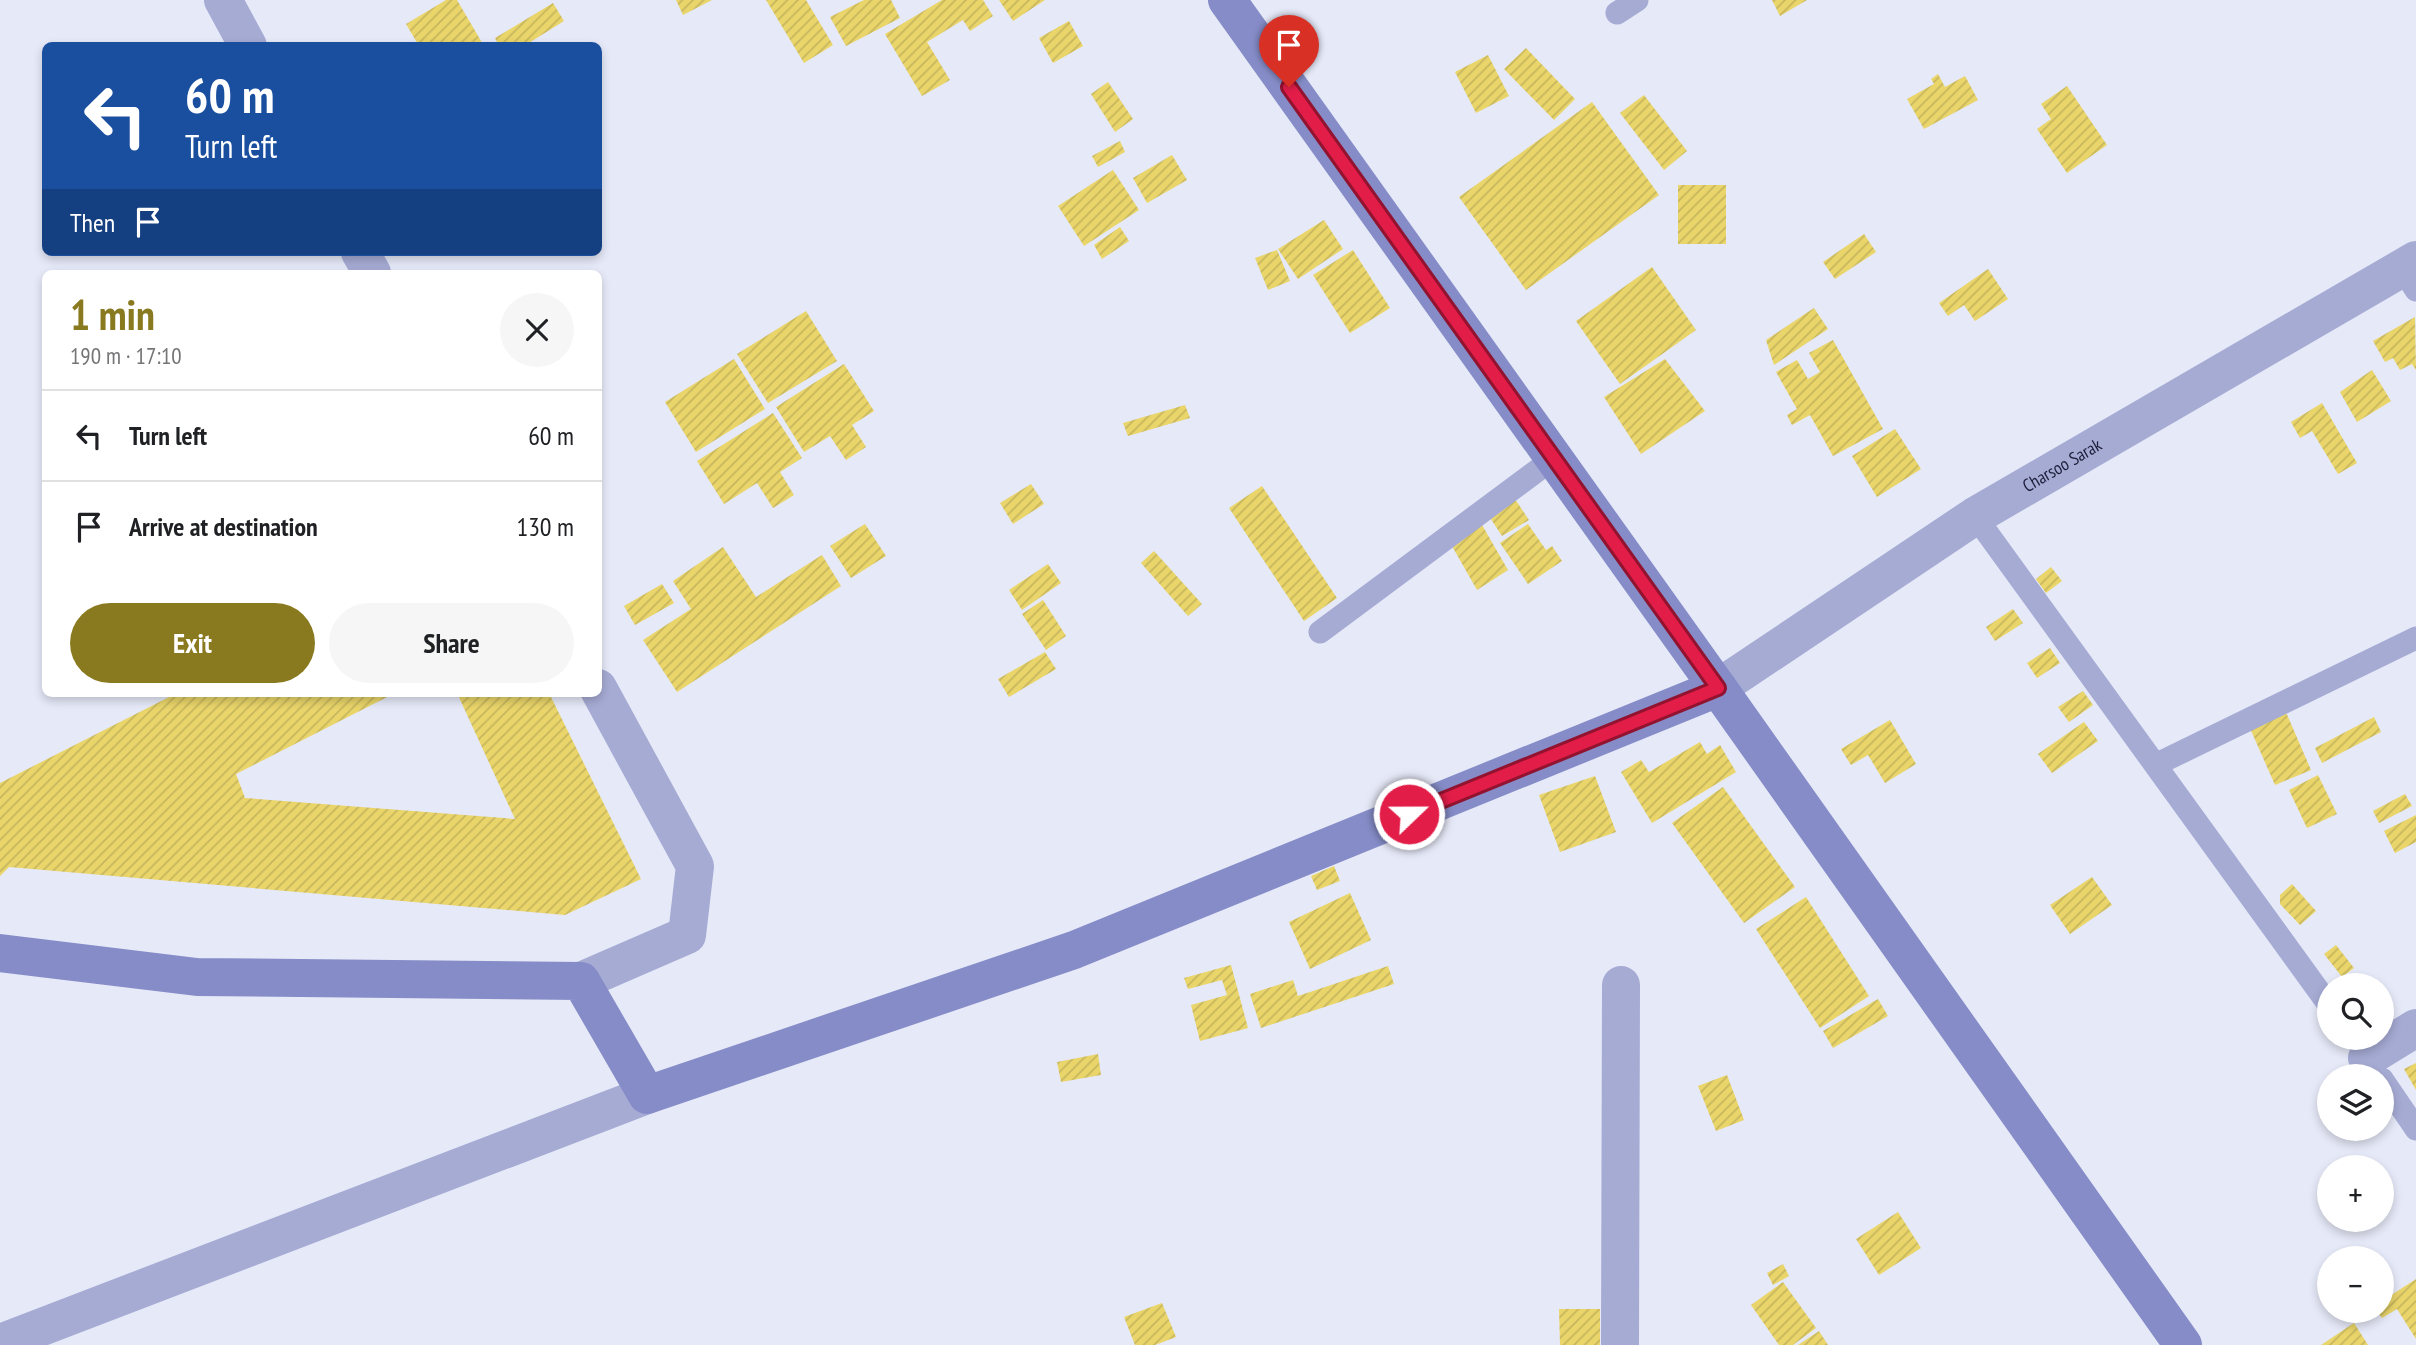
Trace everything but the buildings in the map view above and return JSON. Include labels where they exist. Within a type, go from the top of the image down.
[{"type":"main road","points":[[1227,0],[2183,1345]]},
{"type":"main road","points":[[0,953],[197,977],[581,981],[647,1095],[1074,950],[1718,688]]},
{"type":"street","points":[[223,0],[245,42]]},
{"type":"street","name":"Charsoo Sarak","points":[[1718,688],[1975,516],[2411,273]]},
{"type":"street","points":[[581,981],[687,935],[695,866],[602,695]]},
{"type":"street","points":[[1620,1345],[1621,985]]},
{"type":"street","points":[[2370,1063],[2416,1028]]},
{"type":"street","points":[[0,1343],[647,1095]]},
{"type":"lane","points":[[1616,13],[1637,0]]},
{"type":"lane","points":[[1320,632],[1554,458]]},
{"type":"lane","points":[[1975,516],[2317,988]]},
{"type":"lane","points":[[2157,764],[2416,638]]},
{"type":"lane","points":[[2370,1063],[2416,1129]]},
{"type":"route","points":[[1289,87],[1718,688],[1409,814]]}]
